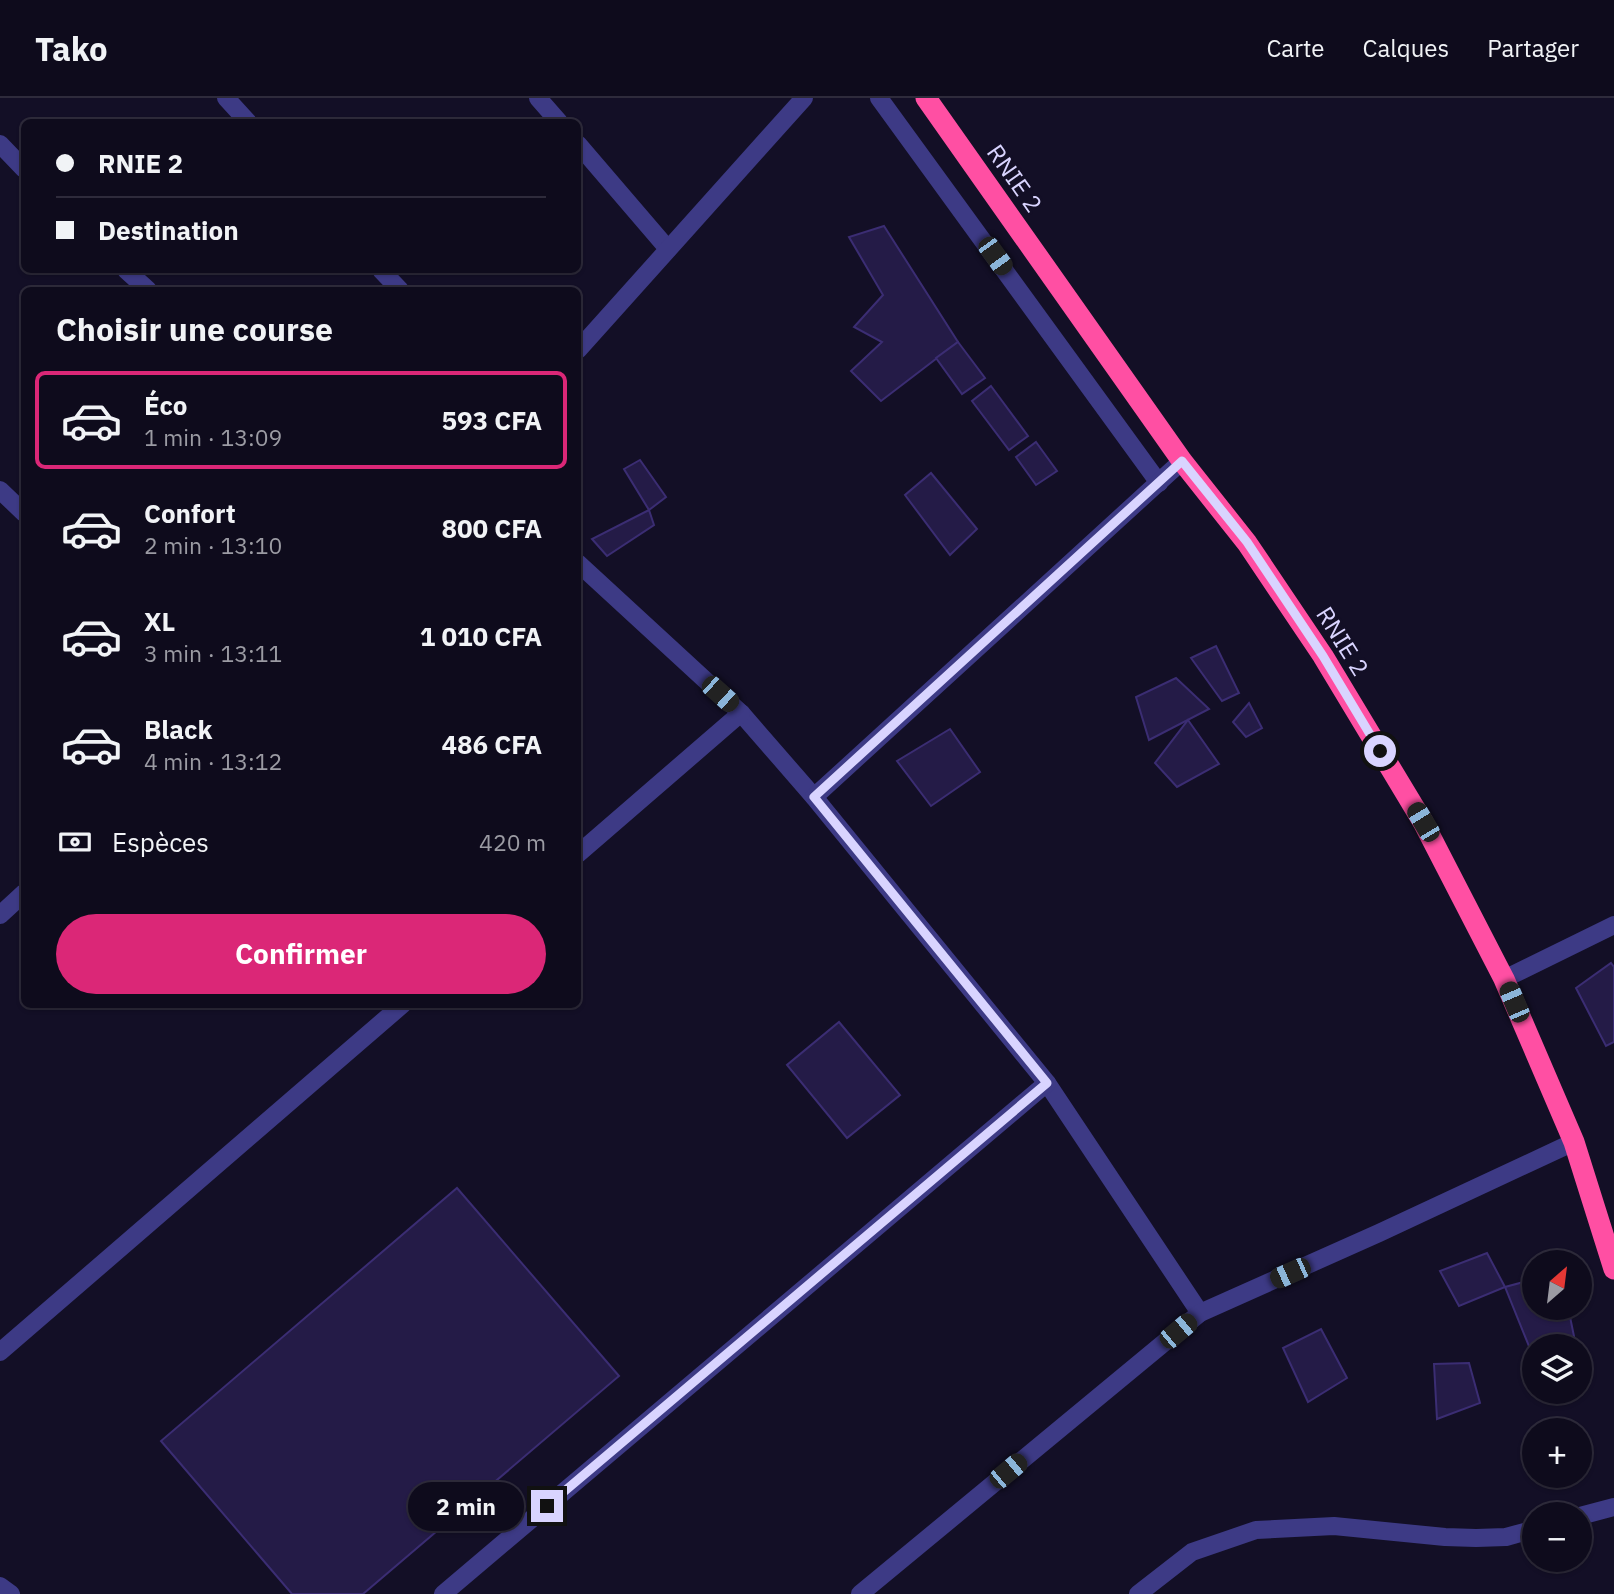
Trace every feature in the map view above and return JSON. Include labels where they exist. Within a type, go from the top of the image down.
[{"type":"highway","name":"RNIE 2","points":[[926,98],[1182,461],[1247,542],[1323,656],[1423,822],[1504,979],[1574,1142],[1614,1269]]},
{"type":"street","points":[[226,98],[245,119]]},
{"type":"street","points":[[538,98],[556,119]]},
{"type":"street","points":[[581,347],[804,98]]},
{"type":"street","points":[[879,98],[1159,483]]},
{"type":"street","points":[[0,144],[21,166]]},
{"type":"street","points":[[581,148],[668,249]]},
{"type":"street","points":[[129,273],[145,287]]},
{"type":"street","points":[[384,273],[397,287]]},
{"type":"street","points":[[814,797],[1182,461]]},
{"type":"street","points":[[0,490],[21,510]]},
{"type":"street","points":[[581,566],[741,713],[814,797],[1047,1083],[1200,1313]]},
{"type":"street","points":[[581,851],[741,713]]},
{"type":"street","points":[[0,915],[21,896]]},
{"type":"street","points":[[1504,979],[1614,925]]},
{"type":"street","points":[[0,1352],[398,1008]]},
{"type":"street","points":[[443,1594],[1047,1083]]},
{"type":"street","points":[[860,1594],[1200,1313],[1574,1142]]},
{"type":"street","points":[[1592,1513],[1614,1507]]},
{"type":"street","points":[[1138,1594],[1192,1552],[1256,1530],[1334,1525],[1476,1538],[1506,1537],[1522,1533]]},
{"type":"street","points":[[0,1586],[11,1594]]},
{"type":"building","points":[[884,226],[958,342],[881,401],[851,371],[882,342],[854,327],[883,295],[849,237]]},
{"type":"building","points":[[958,342],[985,378],[962,394],[936,358]]},
{"type":"building","points":[[991,386],[1028,436],[1009,450],[972,401]]},
{"type":"building","points":[[1036,442],[1057,471],[1036,485],[1016,457]]},
{"type":"building","points":[[640,460],[666,497],[649,510],[624,469]]},
{"type":"building","points":[[931,473],[977,529],[950,555],[905,495]]},
{"type":"building","points":[[649,510],[654,525],[607,556],[592,539]]},
{"type":"building","points":[[1216,646],[1239,693],[1222,701],[1191,658]]},
{"type":"building","points":[[1176,678],[1209,709],[1149,740],[1136,697]]},
{"type":"building","points":[[1249,703],[1262,728],[1246,737],[1233,722]]},
{"type":"building","points":[[1188,720],[1219,764],[1177,787],[1155,763]]},
{"type":"building","points":[[950,729],[980,772],[931,806],[897,761]]},
{"type":"building","points":[[1611,963],[1614,967],[1614,1042],[1606,1046],[1576,988]]},
{"type":"building","points":[[839,1022],[900,1095],[847,1138],[787,1065]]},
{"type":"building","points":[[457,1188],[619,1376],[363,1594],[292,1594],[161,1441]]},
{"type":"building","points":[[1487,1253],[1505,1287],[1459,1306],[1440,1271]]},
{"type":"building","points":[[1522,1282],[1522,1320],[1571,1320],[1574,1334],[1524,1334],[1505,1287]]},
{"type":"building","points":[[1321,1329],[1347,1378],[1308,1402],[1283,1348]]},
{"type":"building","points":[[1469,1363],[1480,1403],[1437,1419],[1434,1364]]},
{"type":"route","points":[[547,1506],[1047,1083],[814,797],[1182,461],[1247,542],[1323,656],[1380,751]]}]
